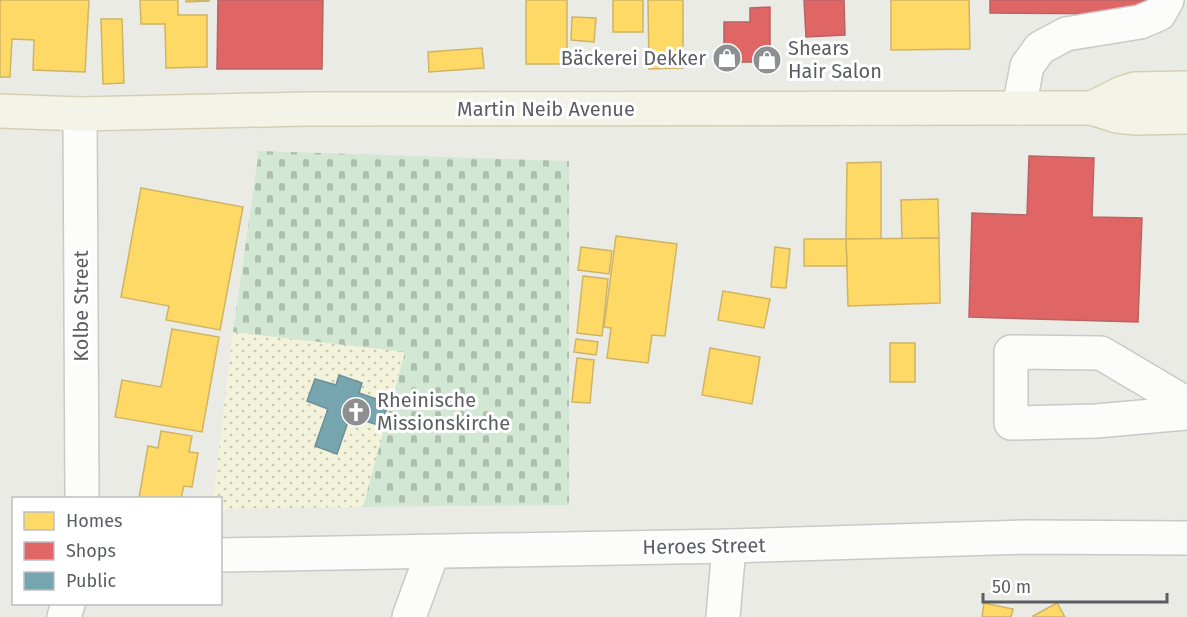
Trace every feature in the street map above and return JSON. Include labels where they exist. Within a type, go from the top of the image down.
[{"type":"main road","name":"Martin Neib Avenue","points":[[1092,108],[1135,89],[1187,88]]},
{"type":"main road","name":"Martin Neib Avenue","points":[[0,111],[80,114],[306,109],[1092,108],[1117,116],[1136,118],[1187,117]]},
{"type":"street","points":[[1020,108],[1027,66],[1040,48],[1066,34],[1140,22],[1159,14],[1167,0]]},
{"type":"street","name":"Kolbe Street","points":[[80,114],[82,497]]},
{"type":"street","points":[[1187,404],[1101,352],[1011,352],[1011,423],[1096,421],[1187,413]]},
{"type":"street","name":"Heroes Street","points":[[222,555],[729,546],[1027,537],[1187,538]]},
{"type":"street","points":[[723,617],[729,546]]},
{"type":"street","points":[[409,617],[433,551]]},
{"type":"sand","points":[[233,332],[406,351],[363,507],[222,509],[222,497],[213,497]]},
{"type":"green space","points":[[259,151],[569,161],[569,505],[363,507],[405,352],[233,332]]},
{"type":"building: Homes","points":[[0,0],[89,0],[85,72],[33,70],[34,40],[12,39],[10,77],[0,77]]},
{"type":"building: Homes","points":[[140,0],[178,0],[178,15],[207,15],[207,67],[166,68],[165,24],[141,24]]},
{"type":"building: Homes","points":[[186,0],[209,0],[209,1],[186,2]]},
{"type":"building: Homes","points":[[526,0],[567,0],[567,64],[526,64]]},
{"type":"building: Homes","points":[[613,0],[643,0],[643,32],[613,32]]},
{"type":"building: Homes","points":[[648,0],[683,0],[683,68],[649,69]]},
{"type":"building: Homes","points":[[891,0],[969,0],[970,49],[891,50]]},
{"type":"building: Homes","points":[[572,17],[596,18],[594,42],[571,40]]},
{"type":"building: Homes","points":[[101,19],[122,19],[124,83],[103,84]]},
{"type":"building: Homes","points":[[482,48],[484,68],[429,72],[428,52]]},
{"type":"building: Homes","points":[[881,162],[881,239],[846,239],[847,163]]},
{"type":"building: Homes","points":[[141,188],[243,207],[220,330],[166,320],[169,306],[121,297]]},
{"type":"building: Homes","points":[[938,199],[939,238],[902,239],[901,200]]},
{"type":"building: Homes","points":[[616,236],[677,244],[665,336],[652,335],[648,363],[607,358],[611,328],[604,327]]},
{"type":"building: Homes","points":[[939,238],[940,303],[848,306],[846,239]]},
{"type":"building: Homes","points":[[804,239],[846,239],[847,266],[804,266]]},
{"type":"building: Homes","points":[[581,247],[612,251],[609,274],[578,270]]},
{"type":"building: Homes","points":[[775,247],[790,249],[786,288],[771,287]]},
{"type":"building: Homes","points":[[583,276],[608,279],[602,336],[577,333]]},
{"type":"building: Homes","points":[[723,291],[770,299],[764,328],[718,320]]},
{"type":"building: Homes","points":[[172,329],[219,337],[202,432],[115,417],[122,380],[161,387]]},
{"type":"building: Homes","points":[[576,339],[598,342],[596,355],[574,352]]},
{"type":"building: Homes","points":[[890,343],[915,343],[915,382],[890,382]]},
{"type":"building: Homes","points":[[710,348],[760,357],[752,404],[702,395]]},
{"type":"building: Homes","points":[[577,358],[594,360],[590,403],[572,402]]},
{"type":"building: Homes","points":[[161,431],[192,436],[189,452],[198,453],[192,487],[184,486],[181,497],[139,497],[148,446],[158,448]]},
{"type":"building: Homes","points":[[984,603],[1013,609],[1011,617],[982,617]]},
{"type":"building: Homes","points":[[1057,603],[1065,617],[1033,617],[1033,616]]},
{"type":"building: Shops","points":[[218,0],[323,0],[322,69],[217,69]]},
{"type":"building: Shops","points":[[804,0],[844,0],[845,35],[806,37]]},
{"type":"building: Shops","points":[[990,0],[1148,0],[1148,14],[990,13]]},
{"type":"building: Shops","points":[[770,7],[770,62],[724,62],[724,22],[750,22],[750,8]]},
{"type":"building: Shops","points":[[1029,156],[1094,158],[1092,217],[1142,218],[1138,322],[969,317],[972,213],[1027,215]]},
{"type":"building: Public","name":"Rheinische Missionskirche","points":[[339,375],[362,383],[359,393],[388,403],[381,426],[350,416],[337,454],[315,446],[328,409],[307,401],[315,379],[336,385]]},
{"type":"place","name":"Bäckerei Dekker","points":[[727,58]]},
{"type":"place","name":"Shears Hair Salon","points":[[767,60]]},
{"type":"place","name":"Rheinische Missionskirche","points":[[356,412]]}]
